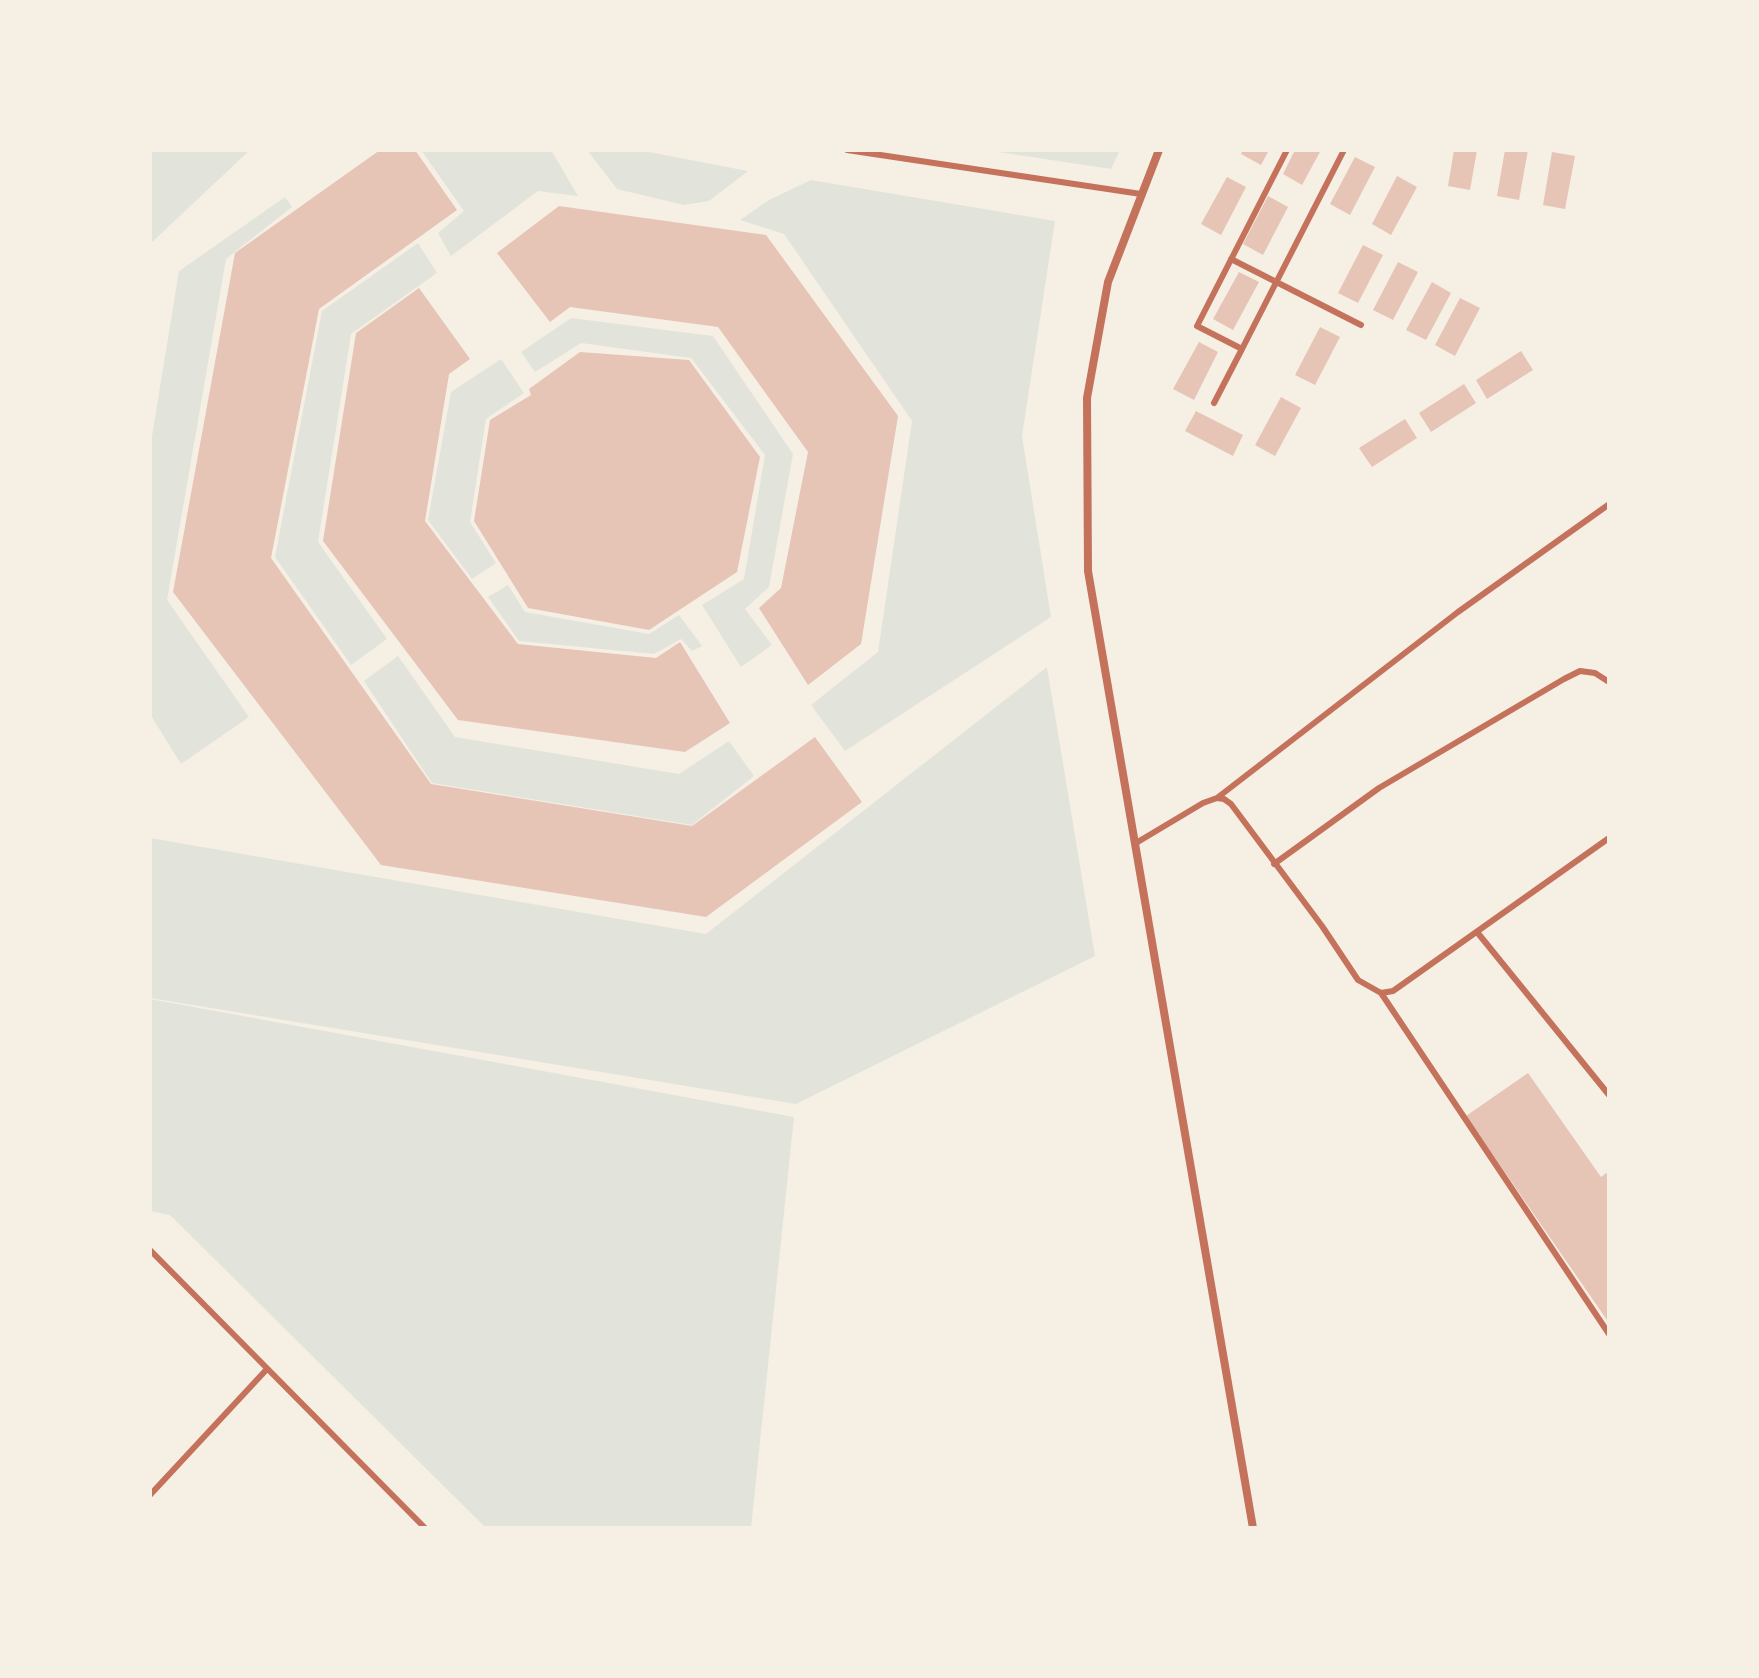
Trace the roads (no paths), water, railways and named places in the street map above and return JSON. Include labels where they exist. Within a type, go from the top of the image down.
[{"type":"street","points":[[1159,150],[1108,282],[1087,398],[1088,571],[1253,1528]]},
{"type":"lane","points":[[847,150],[1141,194]]},
{"type":"lane","points":[[1242,349],[1197,326],[1287,150]]},
{"type":"lane","points":[[1214,403],[1344,150]]},
{"type":"lane","points":[[1231,259],[1361,325]]},
{"type":"lane","points":[[1136,843],[1203,803],[1217,798],[1458,612],[1608,505]]},
{"type":"lane","points":[[1274,864],[1379,788],[1564,679],[1580,671],[1595,673],[1609,682]]},
{"type":"lane","points":[[1217,798],[1231,804],[1322,926],[1358,980],[1381,993],[1609,1334]]},
{"type":"lane","points":[[1381,993],[1393,991],[1609,838]]},
{"type":"lane","points":[[1477,932],[1609,1095]]},
{"type":"lane","points":[[150,1250],[425,1528]]},
{"type":"lane","points":[[150,1495],[267,1369]]}]
